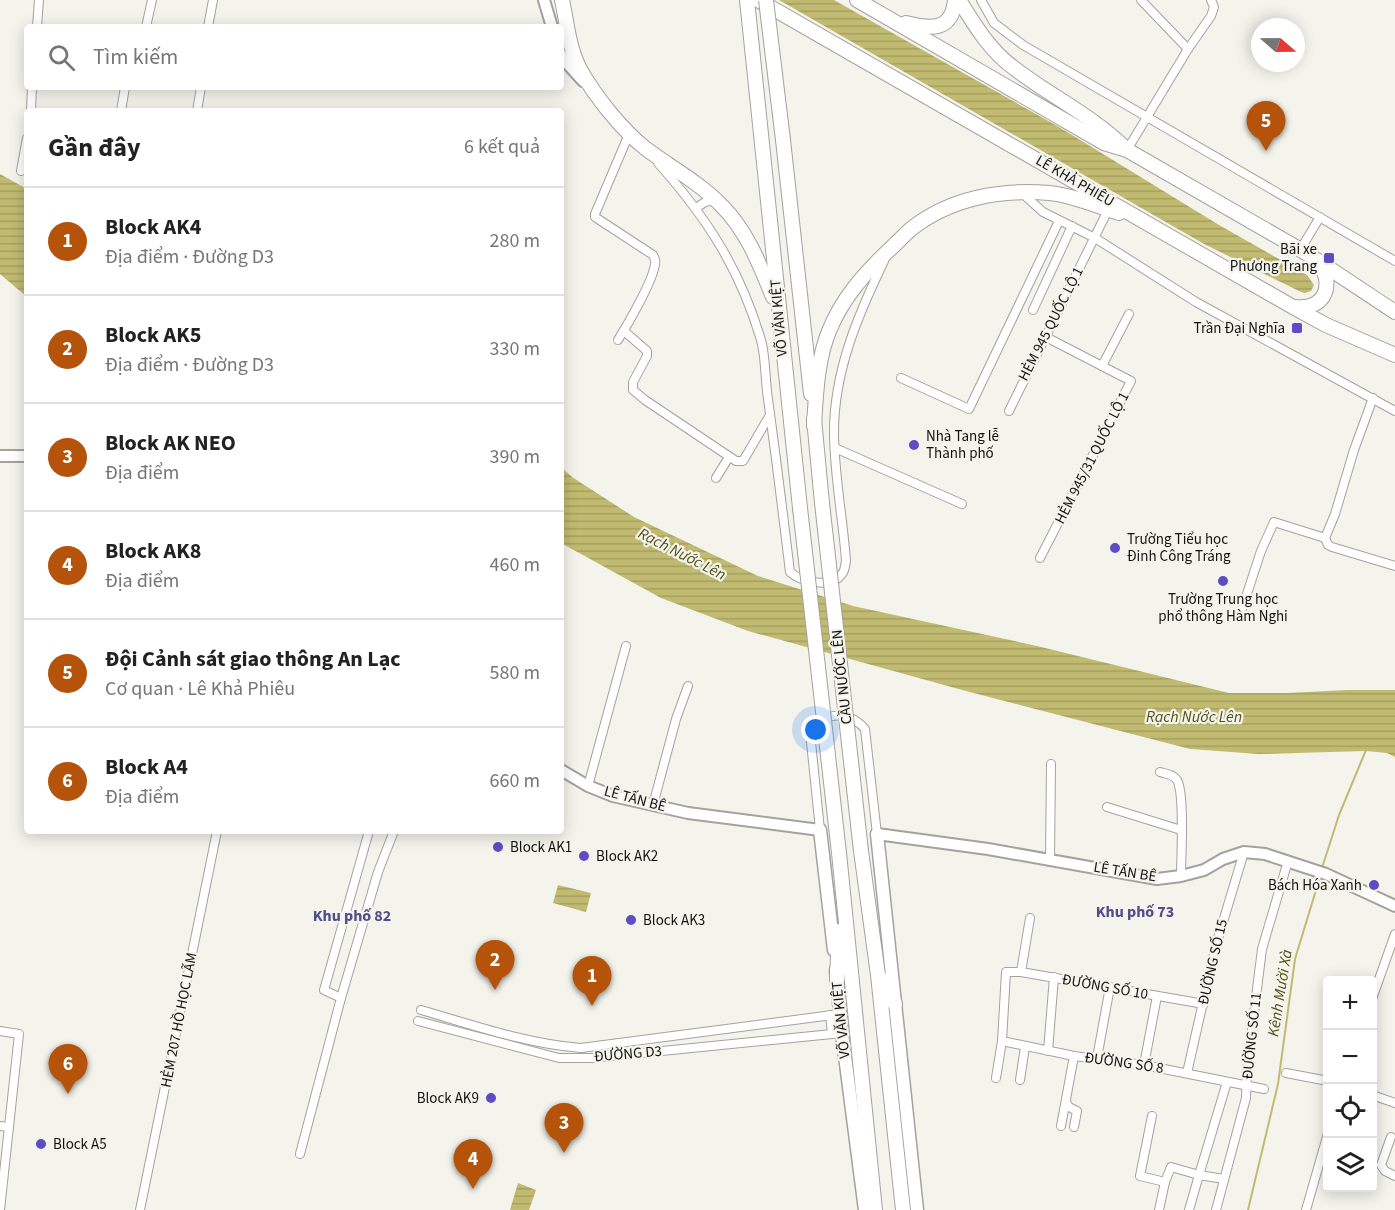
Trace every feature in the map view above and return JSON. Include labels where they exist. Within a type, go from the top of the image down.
[{"type":"highway","points":[[562,0],[580,70],[605,105],[630,134],[645,148],[715,200],[737,224],[748,242],[778,309]]},
{"type":"highway","name":"VÕ VĂN KIỆT","points":[[747,0],[800,508]]},
{"type":"highway","name":"LÊ KHẢ PHIÊU","points":[[758,0],[1293,307],[1326,325],[1395,355]]},
{"type":"highway","name":"VÕ VĂN KIỆT","points":[[768,0],[822,503]]},
{"type":"highway","points":[[857,0],[1104,143],[1127,150],[1300,250],[1395,312]]},
{"type":"highway","points":[[888,18],[925,28],[936,27],[949,19],[957,0]]},
{"type":"highway","points":[[957,0],[986,40],[1012,67],[1111,134],[1127,150]]},
{"type":"highway","points":[[814,426],[820,362],[828,333],[843,303],[865,284],[865,272],[912,229],[931,216],[978,197],[1003,193],[1051,193],[1146,222]]},
{"type":"highway","points":[[1293,307],[1311,306],[1320,301],[1324,294],[1326,276],[1318,261]]},
{"type":"highway","name":"CẦU NƯỚC LÊN","points":[[822,503],[861,851],[878,975]]},
{"type":"highway","name":"CẦU NƯỚC LÊN","points":[[800,508],[839,852]]},
{"type":"highway","name":"VÕ VĂN KIỆT","points":[[839,852],[875,1210]]},
{"type":"highway","points":[[837,980],[841,880]]},
{"type":"highway","points":[[878,975],[895,1004]]},
{"type":"highway","points":[[878,975],[903,1210]]},
{"type":"main road","name":"VÕ VĂN KIỆT","points":[[820,830],[837,980],[835,1014],[837,1034],[865,1210]]},
{"type":"main road","points":[[877,834],[917,1210]]},
{"type":"street","points":[[37,24],[39,0]]},
{"type":"street","points":[[147,24],[152,0]]},
{"type":"street","points":[[209,24],[213,0]]},
{"type":"street","points":[[544,0],[551,24]]},
{"type":"street","points":[[981,0],[994,23],[1010,36],[1395,261]]},
{"type":"street","points":[[1141,0],[1188,49]]},
{"type":"street","points":[[1127,150],[1188,49],[1214,12],[1211,0]]},
{"type":"street","points":[[564,60],[605,105]]},
{"type":"street","points":[[30,108],[32,90]]},
{"type":"street","points":[[122,108],[124,90]]},
{"type":"street","points":[[198,108],[200,90]]},
{"type":"street","points":[[618,340],[641,297],[656,260],[653,255],[595,217],[630,134]]},
{"type":"street","points":[[645,148],[696,208],[722,247],[750,306],[762,343],[790,572],[797,578],[816,583],[836,580],[844,573],[846,561],[834,430],[839,382],[865,284]]},
{"type":"street","points":[[21,171],[24,154]]},
{"type":"street","points":[[1022,193],[1043,212],[1095,238],[1196,302],[1395,411]]},
{"type":"street","points":[[696,208],[705,202],[715,200]]},
{"type":"street","name":"HẺM 945 QUỐC LỘ 1","points":[[1009,411],[1108,210]]},
{"type":"street","points":[[1300,250],[1320,217]]},
{"type":"street","points":[[901,378],[969,409],[1059,220]]},
{"type":"street","points":[[1033,310],[1072,226]]},
{"type":"street","points":[[1102,366],[1129,314]]},
{"type":"street","points":[[624,331],[647,351],[647,356],[633,382],[633,390],[729,457],[736,461],[743,461],[770,415]]},
{"type":"street","name":"HẺM 945/31 QUỐC LỘ 1","points":[[1040,558],[1131,381],[1044,336]]},
{"type":"street","points":[[1373,398],[1325,538],[1328,545],[1332,547],[1395,566]]},
{"type":"street","points":[[835,448],[962,504]]},
{"type":"street","points":[[0,456],[24,456]]},
{"type":"street","points":[[716,478],[729,457]]},
{"type":"street","points":[[1242,609],[1261,551],[1274,522],[1325,538]]},
{"type":"street","points":[[588,786],[626,646]]},
{"type":"street","points":[[653,805],[676,719],[688,686]]},
{"type":"street","points":[[820,830],[811,747],[816,729],[823,720],[832,716],[846,715],[858,721],[865,729],[877,834]]},
{"type":"street","points":[[1050,859],[1051,764]]},
{"type":"street","name":"LÊ TẤN BÊ","points":[[564,772],[588,786],[613,796],[699,814],[820,830]]},
{"type":"street","points":[[1160,772],[1172,775],[1178,783],[1181,876]]},
{"type":"street","points":[[1107,807],[1181,830]]},
{"type":"street","name":"HẺM 207 HỒ HỌC LÃM","points":[[140,1210],[216,834]]},
{"type":"street","points":[[341,998],[324,990],[368,834]]},
{"type":"street","points":[[300,1154],[341,998],[378,872],[392,834]]},
{"type":"street","name":"LÊ TẤN BÊ","points":[[877,834],[1050,859],[1157,879],[1204,870],[1223,859],[1244,852]]},
{"type":"street","points":[[1244,852],[1265,854],[1305,866],[1395,906]]},
{"type":"street","name":"ĐƯỜNG SỐ 15","points":[[1187,1073],[1216,945],[1244,852]]},
{"type":"street","name":"ĐƯỜNG SỐ 11","points":[[1216,1210],[1246,1098],[1262,949],[1288,861]]},
{"type":"street","points":[[1021,972],[1030,918]]},
{"type":"street","points":[[1377,985],[1395,934]]},
{"type":"street","name":"ĐƯỜNG SỐ 10","points":[[1002,1041],[1006,972],[1054,977],[1204,1004]]},
{"type":"street","points":[[1048,1051],[1054,977]]},
{"type":"street","points":[[1097,1058],[1110,987]]},
{"type":"street","points":[[1143,1065],[1157,996]]},
{"type":"street","name":"ĐƯỜNG D3","points":[[422,1010],[482,1028],[558,1046],[581,1048],[835,1014]]},
{"type":"street","name":"ĐƯỜNG D3","points":[[418,1021],[559,1058],[592,1058],[837,1034]]},
{"type":"street","points":[[0,1030],[19,1034],[0,1210]]},
{"type":"street","points":[[996,1078],[1002,1041]]},
{"type":"street","name":"ĐƯỜNG SỐ 8","points":[[1002,1041],[1074,1056],[1187,1073],[1264,1089]]},
{"type":"street","points":[[1020,1080],[1025,1047]]},
{"type":"street","points":[[1061,1125],[1074,1056]]},
{"type":"street","points":[[1286,1073],[1323,1080]]},
{"type":"street","points":[[1190,1210],[1198,1174],[1227,1082]]},
{"type":"street","points":[[1377,1097],[1395,1103]]},
{"type":"street","points":[[1066,1102],[1069,1107],[1077,1111],[1074,1127]]},
{"type":"street","points":[[1152,1116],[1140,1176],[1165,1182]]},
{"type":"street","points":[[0,1126],[9,1127]]},
{"type":"street","points":[[1391,1137],[1380,1165],[1385,1171],[1395,1176]]},
{"type":"street","points":[[1306,1210],[1327,1138]]},
{"type":"street","points":[[1159,1210],[1165,1182],[1172,1167],[1224,1179]]},
{"type":"water","points":[[779,0],[834,0],[1059,127],[1219,225],[1307,275],[1314,285],[1311,291],[1301,292],[1204,244]]},
{"type":"water","points":[[0,174],[24,187],[24,294],[0,274]]},
{"type":"water","name":"Rạch Nước Lên","points":[[564,470],[634,517],[758,576],[853,606],[1037,646],[1229,693],[1395,690],[1395,757],[1387,753],[1366,751],[1259,754],[1190,749],[748,631],[661,598],[564,545]]},
{"type":"water","points":[[558,885],[591,893],[586,912],[553,903]]},
{"type":"water","points":[[518,1183],[536,1190],[529,1210],[510,1210]]},
{"type":"waterway","name":"Kênh Mười Xà","points":[[1322,868],[1339,815],[1366,750]]},
{"type":"waterway","name":"Kênh Mười Xà","points":[[1248,1210],[1278,1084],[1295,959],[1320,877]]},
{"type":"place","name":"Đội Cảnh sát giao thông An Lạc","points":[[1266,151]]},
{"type":"place","name":"Bãi xe Phương Trang","points":[[1329,258]]},
{"type":"place","name":"Trần Đại Nghĩa","points":[[1297,328]]},
{"type":"place","name":"Nhà Tang lễ Thành phố","points":[[914,445]]},
{"type":"place","name":"Trường Tiểu học Đinh Công Tráng","points":[[1115,548]]},
{"type":"place","name":"Trường Trung học phổ thông Hàm Nghi","points":[[1223,581]]},
{"type":"place","name":"Block AK1","points":[[498,847]]},
{"type":"place","name":"Block AK2","points":[[584,856]]},
{"type":"place","name":"Bách Hóa Xanh","points":[[1374,885]]},
{"type":"place","name":"Block AK3","points":[[631,920]]},
{"type":"place","name":"Block AK5","points":[[495,990]]},
{"type":"place","name":"Block AK4","points":[[592,1006]]},
{"type":"place","name":"Block A4","points":[[68,1094]]},
{"type":"place","name":"Block AK9","points":[[491,1098]]},
{"type":"place","name":"Block A5","points":[[41,1144]]},
{"type":"place","name":"Block AK NEO","points":[[564,1153]]},
{"type":"place","name":"Block AK8","points":[[473,1189]]},
{"type":"district","name":"Khu phố 73","points":[[1135,912]]},
{"type":"district","name":"Khu phố 82","points":[[352,916]]}]
